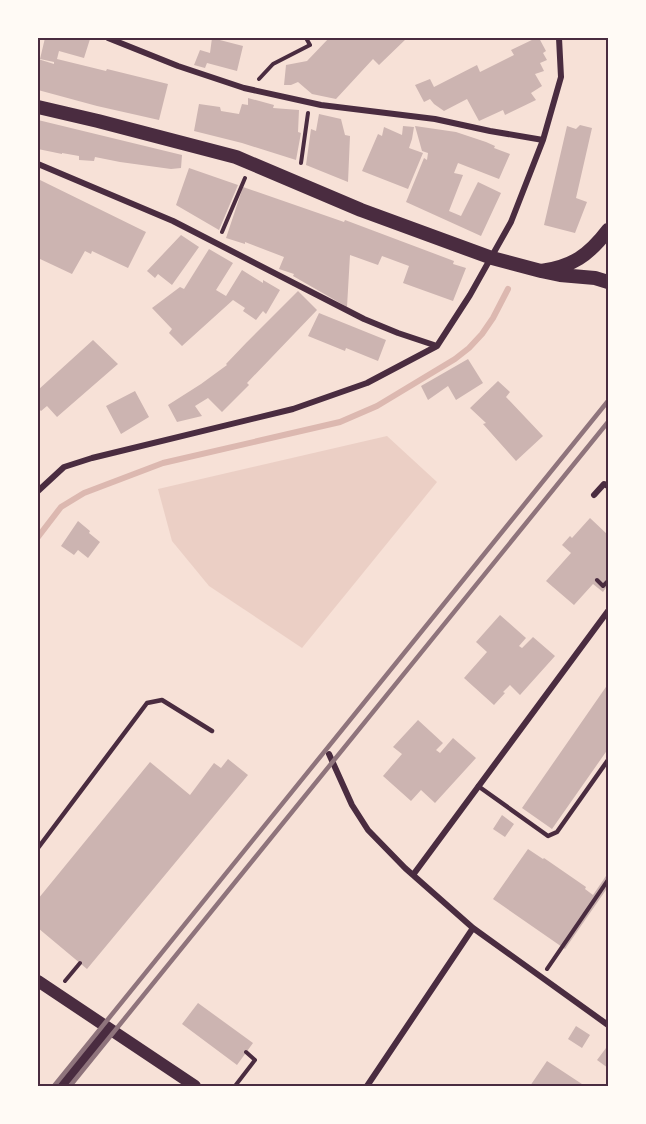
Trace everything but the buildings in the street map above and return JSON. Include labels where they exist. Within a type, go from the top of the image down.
[{"type":"main road","points":[[38,107],[236,157],[361,210],[492,258],[560,275],[595,278],[609,282]]},
{"type":"main road","points":[[541,271],[571,263],[588,253],[608,230]]},
{"type":"main road","points":[[608,230],[609,249]]},
{"type":"main road","points":[[38,981],[195,1086]]},
{"type":"main road","points":[[62,1086],[109,1029]]},
{"type":"street","points":[[108,38],[178,66],[244,88],[321,105],[435,119],[543,140]]},
{"type":"street","points":[[38,490],[64,466],[293,409],[367,383],[437,346],[470,295],[511,222],[543,140],[561,77],[559,38]]},
{"type":"street","points":[[38,164],[173,221],[364,320],[437,346]]},
{"type":"street","points":[[594,495],[604,484],[609,486]]},
{"type":"street","points":[[413,875],[609,611]]},
{"type":"street","points":[[329,754],[352,805],[368,830],[413,875],[473,928],[609,1025]]},
{"type":"street","points":[[367,1086],[473,928]]},
{"type":"lane","points":[[38,848],[147,703],[162,700],[212,731]]},
{"type":"lane","points":[[478,786],[548,836],[557,832],[609,760]]},
{"type":"path","points":[[268,82],[259,79],[273,64],[310,45],[306,38]]},
{"type":"path","points":[[301,163],[309,108]]},
{"type":"path","points":[[217,244],[241,186]]},
{"type":"path","points":[[597,580],[603,586],[609,581]]},
{"type":"path","points":[[541,977],[609,880]]},
{"type":"path","points":[[59,995],[80,963]]},
{"type":"path","points":[[235,1086],[255,1060],[246,1053]]},
{"type":"shaded area","points":[[387,436],[437,482],[302,648],[209,586],[172,541],[158,489]]},
{"type":"pier","points":[[58,1019],[135,1071],[124,1086],[38,1086],[38,1045]]},
{"type":"waterway","points":[[38,537],[61,507],[84,493],[163,463],[340,422],[377,406],[455,359],[469,348],[493,318],[508,289]]},
{"type":"railway","points":[[54,1086],[608,401]]},
{"type":"railway","points":[[70,1086],[608,422]]}]
